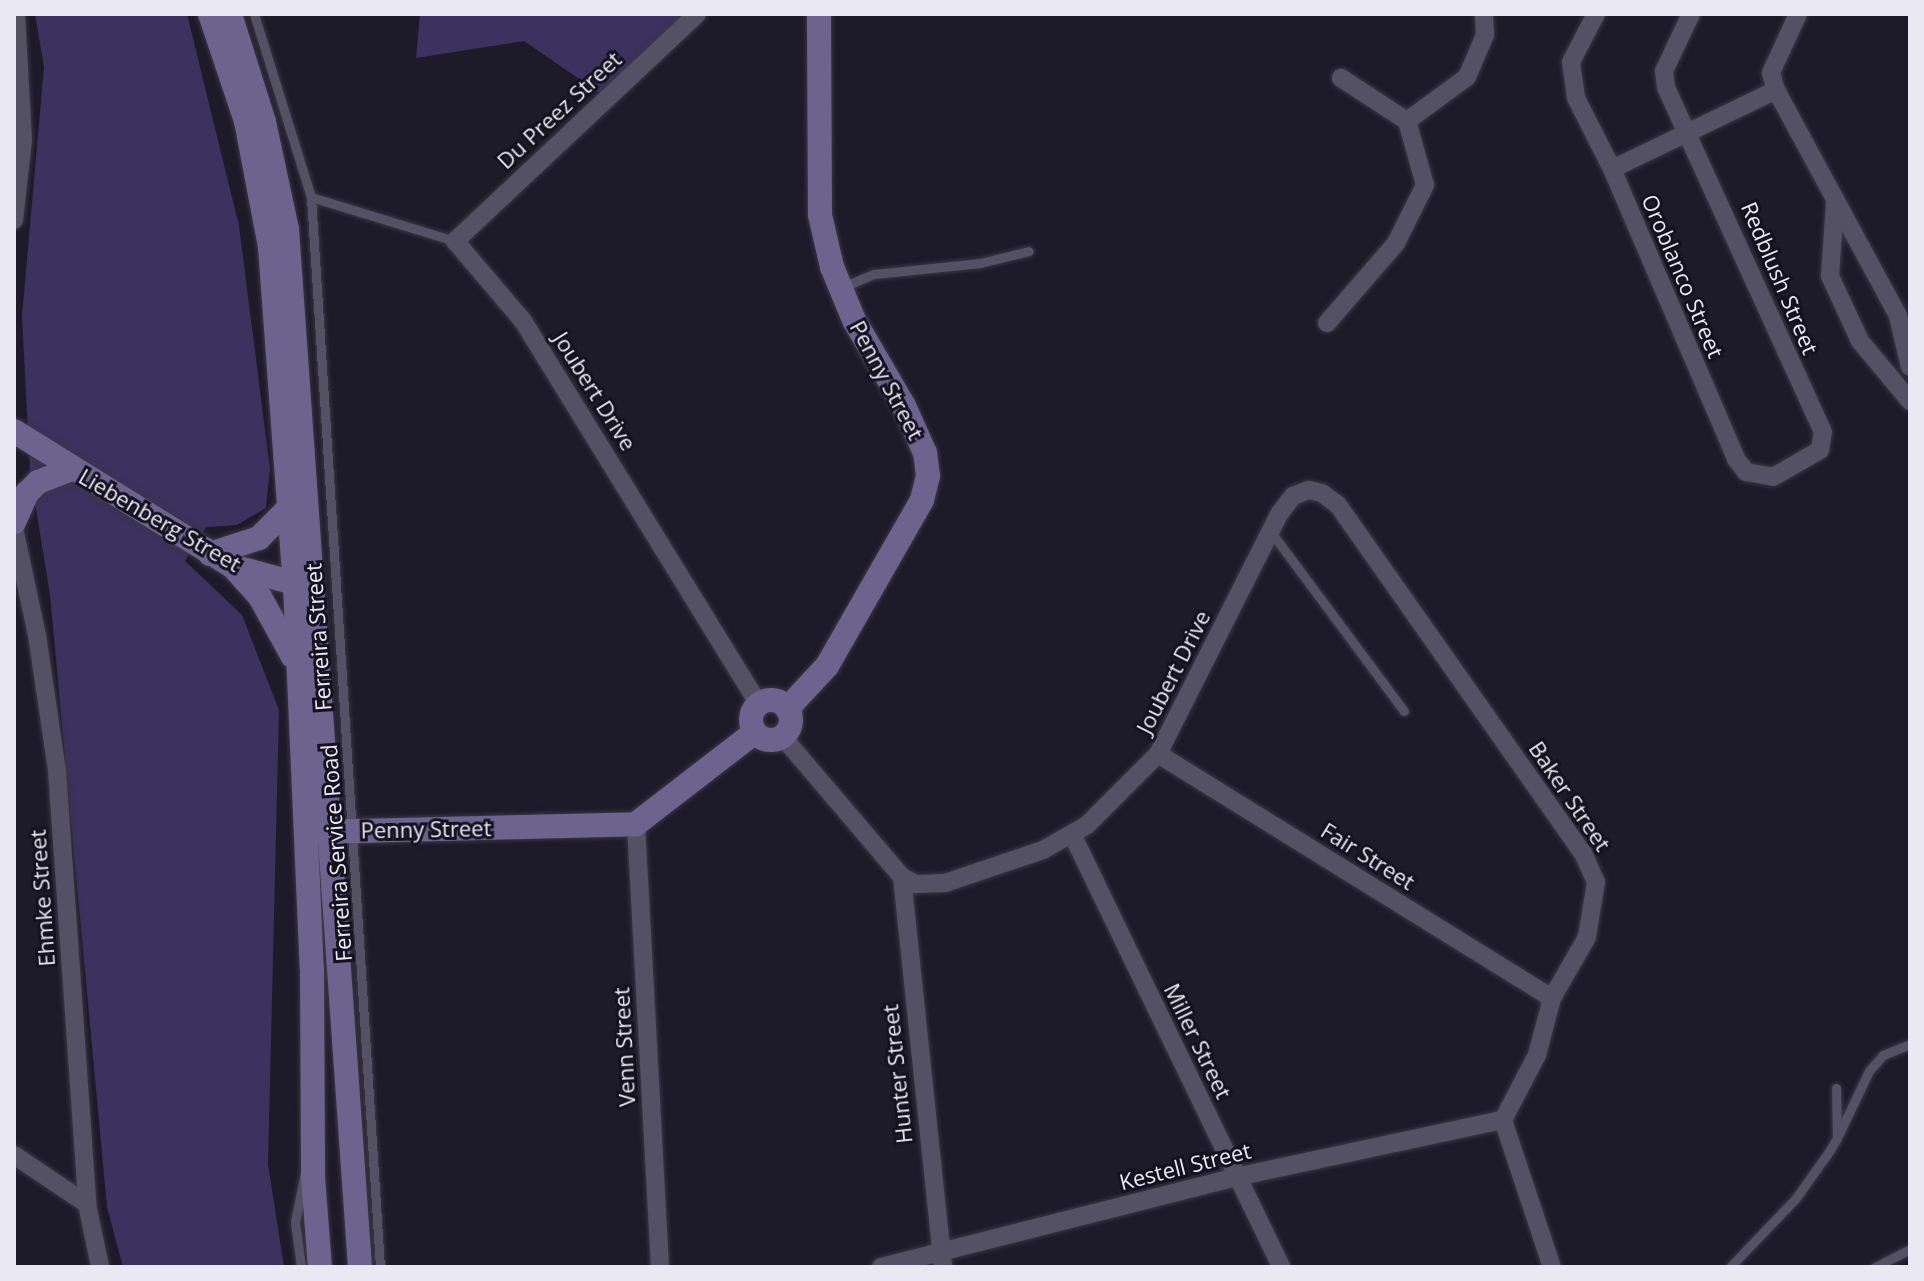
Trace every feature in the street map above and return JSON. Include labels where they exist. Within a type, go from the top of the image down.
[{"type":"main road","name":"Ferreira Street","points":[[210,14],[261,181],[289,508],[305,587],[342,831],[360,1267]]},
{"type":"main road","name":"Ferreira Street","points":[[230,14],[264,122],[287,229],[305,587],[297,666],[306,832],[313,1148],[320,1267]]},
{"type":"main road","name":"Penny Street","points":[[787,709],[827,666],[922,500],[928,476],[925,453],[904,406],[840,288],[820,215],[819,14]]},
{"type":"main road","name":"Liebenberg Street","points":[[14,431],[232,566],[305,587]]},
{"type":"main road","points":[[14,522],[27,493],[38,482],[72,469]]},
{"type":"main road","points":[[210,554],[259,538],[289,508]]},
{"type":"main road","points":[[232,566],[260,597],[297,666]]},
{"type":"main road","points":[[771,700],[787,709],[790,720],[782,736],[771,740],[755,732],[751,720],[759,704],[771,700]]},
{"type":"main road","points":[[636,824],[755,732]]},
{"type":"main road","name":"Penny Street","points":[[306,832],[636,824]]},
{"type":"street","points":[[14,220],[23,140],[16,14]]},
{"type":"street","name":"Du Preez Street","points":[[455,241],[697,14]]},
{"type":"street","points":[[1407,121],[1467,77],[1485,35],[1484,14]]},
{"type":"street","name":"Oroblanco Street","points":[[1596,14],[1571,62],[1570,79],[1612,169],[1736,459],[1746,472],[1773,477],[1806,461],[1823,442]]},
{"type":"street","points":[[1686,133],[1664,71],[1691,14]]},
{"type":"street","points":[[1798,14],[1771,73],[1776,90],[1898,316],[1910,367]]},
{"type":"street","points":[[1327,323],[1396,243],[1417,209],[1425,185],[1407,121],[1341,78]]},
{"type":"street","points":[[1612,169],[1776,90]]},
{"type":"street","name":"Redblush Street","points":[[1686,133],[1728,215],[1740,257],[1823,432],[1823,442]]},
{"type":"street","points":[[1835,204],[1830,276],[1860,341],[1910,401]]},
{"type":"street","name":"Joubert Drive","points":[[455,241],[523,321],[759,704]]},
{"type":"street","name":"Joubert Drive","points":[[902,877],[916,884],[945,883],[1043,850],[1072,834],[1158,754],[1271,532],[1293,496],[1309,490]]},
{"type":"street","name":"Baker Street","points":[[1309,490],[1338,505],[1583,853],[1596,882],[1594,911],[1587,937],[1552,998],[1537,1055],[1503,1120]]},
{"type":"street","name":"Ehmke Street","points":[[14,528],[21,597],[57,770],[87,1204],[100,1267]]},
{"type":"street","points":[[782,736],[902,877]]},
{"type":"street","name":"Fair Street","points":[[1158,754],[1552,998]]},
{"type":"street","name":"Venn Street","points":[[636,824],[660,1267]]},
{"type":"street","name":"Miller Street","points":[[1072,834],[1281,1267]]},
{"type":"street","name":"Hunter Street","points":[[902,877],[941,1260]]},
{"type":"street","points":[[1503,1120],[1552,1267]]},
{"type":"street","name":"Kestell Street","points":[[881,1267],[941,1260],[1236,1177],[1503,1120]]},
{"type":"street","points":[[14,1155],[87,1204]]},
{"type":"lane","name":"Ferreira Service Road","points":[[254,14],[311,197],[342,831],[380,1267]]},
{"type":"lane","points":[[311,197],[455,241]]},
{"type":"lane","points":[[840,288],[874,274],[980,263],[1029,251]]},
{"type":"lane","points":[[1271,532],[1404,711]]},
{"type":"lane","points":[[1730,1267],[1796,1198],[1837,1138],[1869,1071],[1900,1044],[1910,1044]]},
{"type":"lane","points":[[1836,1088],[1837,1138]]},
{"type":"lane","points":[[301,1267],[295,1222],[313,1148]]},
{"type":"lane","points":[[1875,1267],[1910,1249]]},
{"type":"shaded area","points":[[35,14],[187,14],[239,226],[270,469],[266,508],[237,525],[206,527],[185,561],[242,615],[279,710],[268,1164],[284,1267],[123,1267],[107,1207],[50,595],[30,471],[22,316],[44,67]]},
{"type":"shaded area","points":[[420,14],[692,14],[607,98],[524,41],[416,58]]}]
